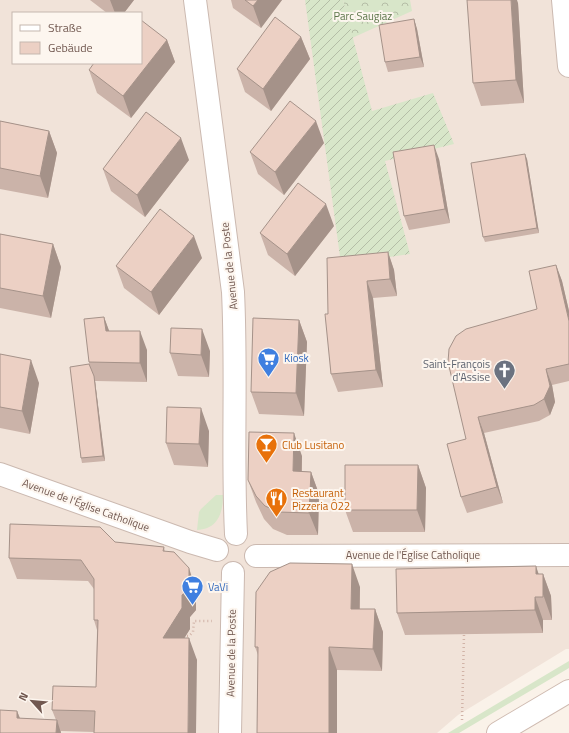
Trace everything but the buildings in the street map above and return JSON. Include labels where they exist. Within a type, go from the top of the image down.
[{"type":"street","name":"Avenue de la Poste","points":[[194,0],[233,292],[235,328],[234,489],[236,534]]},
{"type":"street","points":[[563,0],[569,66]]},
{"type":"street","name":"Avenue de l'Église Catholique","points":[[0,474],[190,542],[217,550]]},
{"type":"street","points":[[236,534],[242,535],[251,541],[256,550],[255,562],[242,573],[233,573],[226,570],[221,566],[217,556],[217,550],[224,539],[230,535],[236,534]]},
{"type":"street","name":"Avenue de l'Église Catholique","points":[[256,556],[569,554]]},
{"type":"street","name":"Avenue de la Poste","points":[[230,733],[233,573]]},
{"type":"street","points":[[498,733],[569,692]]},
{"type":"path","points":[[179,636],[189,636],[193,632],[194,621],[214,621]]},
{"type":"path","points":[[462,720],[464,634]]},
{"type":"shaded area","points":[[0,0],[569,0],[569,649],[566,649],[458,715],[437,733],[0,733]]},
{"type":"green space","points":[[305,0],[343,0],[372,111],[433,93],[454,144],[385,161],[410,254],[341,264]]},
{"type":"green space","name":"Parc Saugiaz","points":[[343,0],[410,0],[412,11],[352,38]]},
{"type":"green space","points":[[216,495],[223,495],[222,508],[218,519],[210,527],[197,530],[199,512]]},
{"type":"green space","points":[[569,661],[569,668],[459,733],[448,733]]},
{"type":"place","name":"Kiosk","points":[[269,378]]},
{"type":"place","name":"Saint-François d'Assise","points":[[505,390]]},
{"type":"place","name":"Club Lusitano","points":[[267,464]]},
{"type":"place","name":"Restaurant Pizzeria Ô22","points":[[277,518]]},
{"type":"place","name":"VaVi","points":[[192,606]]}]
